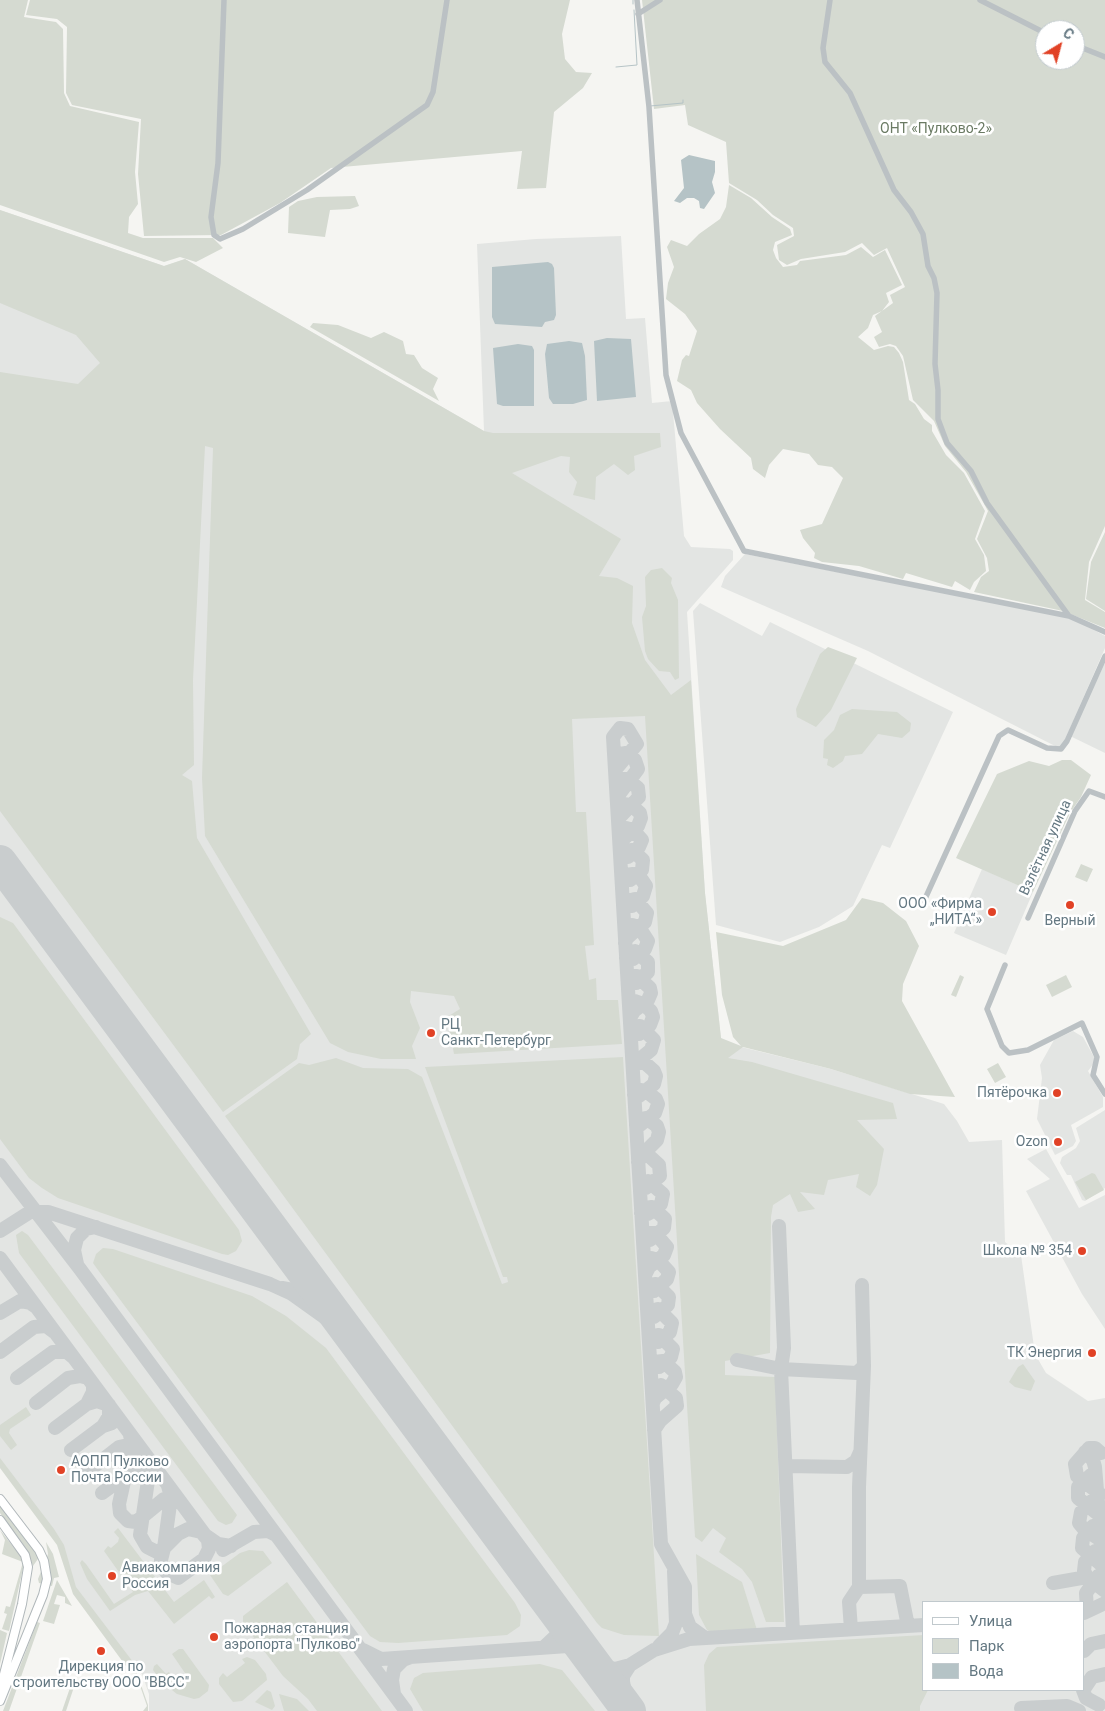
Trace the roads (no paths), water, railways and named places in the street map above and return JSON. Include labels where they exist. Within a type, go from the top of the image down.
[{"type":"street","points":[[224,0],[218,163],[211,216],[214,235],[220,239],[243,229],[307,190],[427,105],[434,92],[447,0]]},
{"type":"street","points":[[637,0],[649,107],[666,375],[681,433],[744,551],[1070,616],[1105,632]]},
{"type":"street","points":[[638,14],[660,0]]},
{"type":"street","points":[[830,0],[823,48],[825,62],[850,93],[894,190],[911,212],[923,234],[928,266],[938,293],[935,364],[938,390],[938,419],[946,443],[971,471],[987,503],[1070,616]]},
{"type":"street","points":[[980,0],[1035,28]]},
{"type":"street","points":[[1085,49],[1105,57]]},
{"type":"street","points":[[924,901],[1003,732],[1008,730],[1047,748],[1056,750],[1064,746],[1105,656]]},
{"type":"street","name":"Взлётная улица","points":[[1028,918],[1075,811],[1089,790],[1105,797]]},
{"type":"street","points":[[1005,965],[987,1009],[1002,1046],[1009,1053],[1014,1054],[1028,1050],[1082,1023],[1098,1058],[1093,1075],[1105,1094]]},
{"type":"street","points":[[0,1498],[39,1550],[44,1561],[47,1584],[12,1673],[0,1690]]},
{"type":"street","points":[[0,1520],[25,1555],[28,1567],[22,1604],[4,1670],[5,1681],[0,1701]]},
{"type":"water","points":[[689,155],[715,161],[715,172],[712,182],[715,193],[704,209],[700,208],[699,201],[694,198],[687,198],[680,203],[674,201],[684,188],[681,160]]},
{"type":"water","points":[[548,262],[554,268],[556,315],[554,320],[545,322],[542,327],[495,324],[492,317],[492,267]]},
{"type":"water","points":[[607,338],[631,339],[636,397],[597,401],[594,341]]},
{"type":"water","points":[[569,341],[582,343],[585,356],[587,400],[573,404],[553,404],[549,398],[545,354],[547,344]]},
{"type":"water","points":[[518,344],[532,346],[534,350],[534,406],[503,406],[497,404],[493,348]]},
{"type":"waterway","points":[[616,67],[637,65],[634,10]]},
{"type":"waterway","points":[[650,106],[683,103],[683,100]]},
{"type":"place","name":"Верный","points":[[1070,905]]},
{"type":"place","name":"ООО «Фирма „НИТА“»","points":[[992,912]]},
{"type":"place","name":"РЦ Санкт-Петербург","points":[[431,1033]]},
{"type":"place","name":"Пятёрочка","points":[[1057,1093]]},
{"type":"place","name":"Ozon","points":[[1058,1142]]},
{"type":"place","name":"Школа № 354","points":[[1082,1251]]},
{"type":"place","name":"ТК Энергия","points":[[1092,1353]]},
{"type":"place","name":"АОПП Пулково Почта России","points":[[61,1470]]},
{"type":"place","name":"Авиакомпания Россия","points":[[112,1576]]},
{"type":"place","name":"Пожарная станция аэропорта \"Пулково\"","points":[[214,1637]]},
{"type":"place","name":"Дирекция по строительству ООО \"ВВСС\"","points":[[101,1651]]},
{"type":"park label","name":"ОНТ «Пулково-2»","points":[[936,129]]}]
